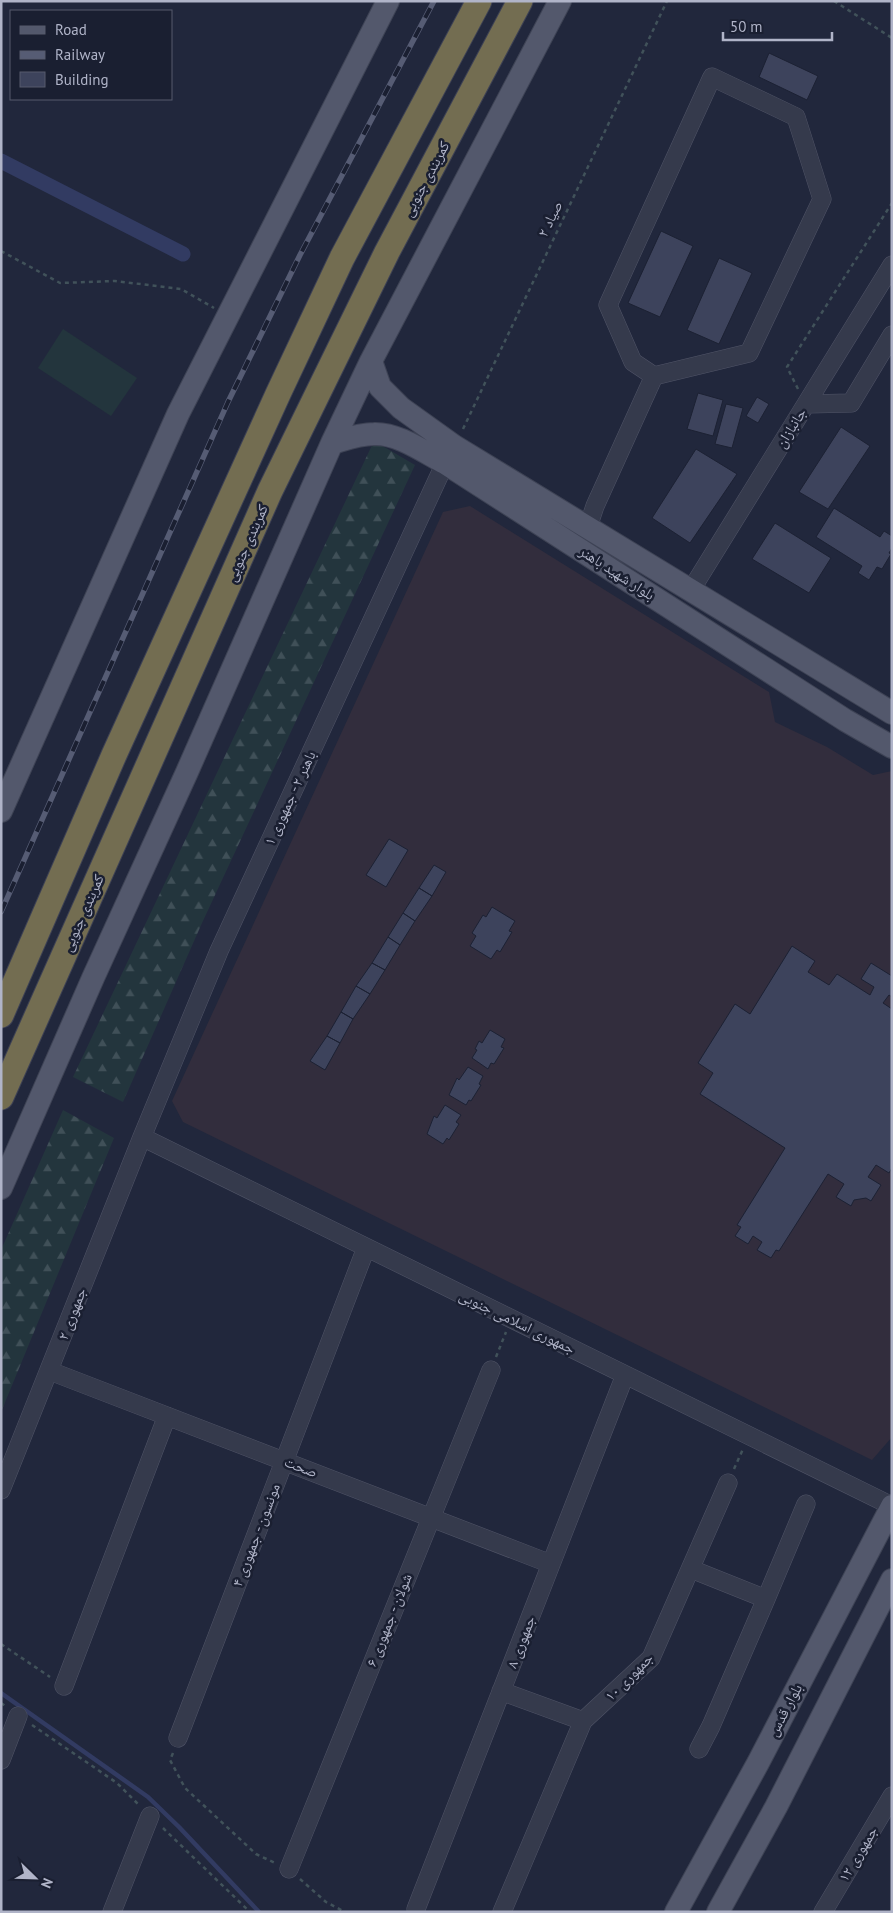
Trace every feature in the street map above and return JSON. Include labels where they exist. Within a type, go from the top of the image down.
[{"type":"highway","points":[[1,1015],[114,755],[342,258],[479,1]]},
{"type":"highway","name":"کمربندی جنوبی","points":[[1,1097],[270,492],[387,252],[520,1]]},
{"type":"main road","points":[[1,812],[178,414],[388,1]]},
{"type":"main road","points":[[1,1188],[92,978],[191,763],[332,443],[371,361],[560,1]]},
{"type":"main road","name":"بلوار شهید باهنر","points":[[371,361],[380,387],[450,455],[845,720],[892,747]]},
{"type":"main road","name":"بلوار شهید باهنر","points":[[332,443],[361,435],[376,434],[394,437],[450,455],[588,527],[892,713]]},
{"type":"main road","name":"بلوار قدس","points":[[676,1912],[758,1763],[892,1506]]},
{"type":"main road","points":[[718,1912],[776,1807],[892,1580]]},
{"type":"street","points":[[712,77],[796,117],[822,199],[749,353],[654,376],[633,362],[608,305],[712,77]]},
{"type":"street","name":"جانبازان","points":[[691,590],[892,266]]},
{"type":"street","points":[[806,404],[852,403],[892,335]]},
{"type":"street","points":[[588,527],[595,506],[654,376]]},
{"type":"street","name":"باهنر ۲ - جمهوری ۱","points":[[142,1137],[218,951],[450,455]]},
{"type":"street","name":"جمهوری اسلامی جنوبی","points":[[142,1137],[892,1506]]},
{"type":"street","name":"جمهوری ۲","points":[[1,1490],[142,1137]]},
{"type":"street","name":"مونسون - جمهوری ۴","points":[[178,1738],[366,1248]]},
{"type":"street","name":"شولان - جمهوری ۶","points":[[289,1869],[491,1370]]},
{"type":"street","name":"صحت","points":[[50,1371],[551,1564]]},
{"type":"street","name":"جمهوری ۸","points":[[416,1909],[625,1375]]},
{"type":"street","points":[[64,1686],[167,1416]]},
{"type":"street","name":"جمهوری ۱۰","points":[[502,1912],[583,1721],[652,1658],[728,1483]]},
{"type":"street","points":[[699,1749],[711,1726],[806,1504]]},
{"type":"street","points":[[691,1569],[766,1599]]},
{"type":"street","points":[[501,1691],[583,1721]]},
{"type":"street","points":[[1,1760],[18,1716]]},
{"type":"street","name":"جمهوری ۱۲","points":[[823,1912],[892,1796]]},
{"type":"street","points":[[112,1912],[150,1816]]},
{"type":"path","name":"صیاد ۲","points":[[450,455],[667,1]]},
{"type":"path","points":[[834,1],[892,38]]},
{"type":"path","points":[[806,404],[787,367],[892,203]]},
{"type":"path","points":[[1,251],[60,283],[115,281],[181,289],[228,316]]},
{"type":"path","points":[[491,1370],[511,1319]]},
{"type":"path","points":[[728,1483],[749,1436]]},
{"type":"path","points":[[1,1644],[64,1686]]},
{"type":"path","points":[[1,1703],[117,1783],[250,1912]]},
{"type":"path","points":[[178,1738],[170,1760],[185,1788],[256,1854],[289,1869],[326,1902],[345,1912]]},
{"type":"shaded area","points":[[470,506],[769,692],[775,722],[827,747],[873,775],[892,771],[892,1437],[872,1460],[183,1122],[172,1101],[443,512]]},
{"type":"green space","points":[[63,329],[137,378],[111,416],[38,368]]},
{"type":"green space","points":[[374,441],[415,465],[202,923],[123,1102],[73,1077]]},
{"type":"green space","points":[[63,1110],[114,1138],[1,1412],[1,1250]]},
{"type":"building","points":[[769,53],[818,76],[807,100],[759,77]]},
{"type":"building","points":[[661,231],[693,246],[660,317],[628,303]]},
{"type":"building","points":[[719,258],[752,273],[719,344],[687,330]]},
{"type":"building","points":[[698,393],[723,400],[713,436],[687,429]]},
{"type":"building","points":[[757,397],[769,404],[758,423],[746,416]]},
{"type":"building","points":[[726,404],[743,408],[732,448],[715,444]]},
{"type":"building","points":[[841,427],[870,446],[828,509],[799,492]]},
{"type":"building","points":[[696,449],[737,474],[690,543],[652,518]]},
{"type":"building","points":[[834,508],[880,537],[884,531],[892,536],[892,548],[889,553],[891,554],[882,569],[877,567],[869,580],[858,573],[862,566],[816,537]]},
{"type":"building","points":[[775,523],[831,558],[809,593],[752,559]]},
{"type":"building","points":[[389,839],[408,850],[386,887],[366,875]]},
{"type":"building","points":[[434,865],[446,872],[432,896],[419,888]]},
{"type":"building","points":[[419,888],[432,896],[415,921],[403,913]]},
{"type":"building","points":[[492,907],[515,921],[509,931],[512,932],[500,952],[497,950],[491,959],[470,946],[476,936],[472,933],[483,915],[486,917]]},
{"type":"building","points":[[403,913],[415,921],[400,945],[388,937]]},
{"type":"building","points":[[388,937],[400,945],[385,970],[372,963]]},
{"type":"building","points":[[792,946],[815,961],[808,972],[829,985],[837,974],[870,995],[874,987],[861,979],[871,963],[892,976],[892,997],[889,995],[883,1003],[892,1009],[892,1168],[889,1173],[876,1165],[868,1177],[881,1185],[871,1201],[866,1198],[854,1200],[851,1206],[836,1197],[844,1184],[828,1174],[779,1251],[776,1250],[771,1258],[757,1250],[762,1242],[753,1236],[748,1244],[735,1236],[741,1227],[737,1225],[785,1148],[700,1094],[713,1073],[698,1063],[735,1004],[750,1014]]},
{"type":"building","points":[[372,963],[385,970],[370,994],[356,986]]},
{"type":"building","points":[[356,986],[370,994],[353,1019],[341,1012]]},
{"type":"building","points":[[341,1012],[353,1019],[340,1043],[327,1036]]},
{"type":"building","points":[[490,1030],[505,1039],[501,1047],[504,1048],[494,1064],[491,1063],[488,1069],[472,1058],[477,1050],[475,1049],[479,1041],[482,1043]]},
{"type":"building","points":[[327,1036],[340,1043],[325,1070],[310,1061]]},
{"type":"building","points":[[468,1067],[483,1076],[479,1084],[481,1085],[471,1101],[469,1100],[466,1105],[449,1095],[457,1078],[459,1080]]},
{"type":"building","points":[[445,1105],[461,1115],[456,1122],[459,1124],[449,1140],[447,1138],[443,1144],[427,1134],[434,1116],[437,1118]]},
{"type":"waterway","points":[[1,161],[183,254]]},
{"type":"waterway","points":[[1,1693],[148,1797],[259,1912]]},
{"type":"railway","points":[[1,912],[228,402],[300,255],[434,1]]}]
